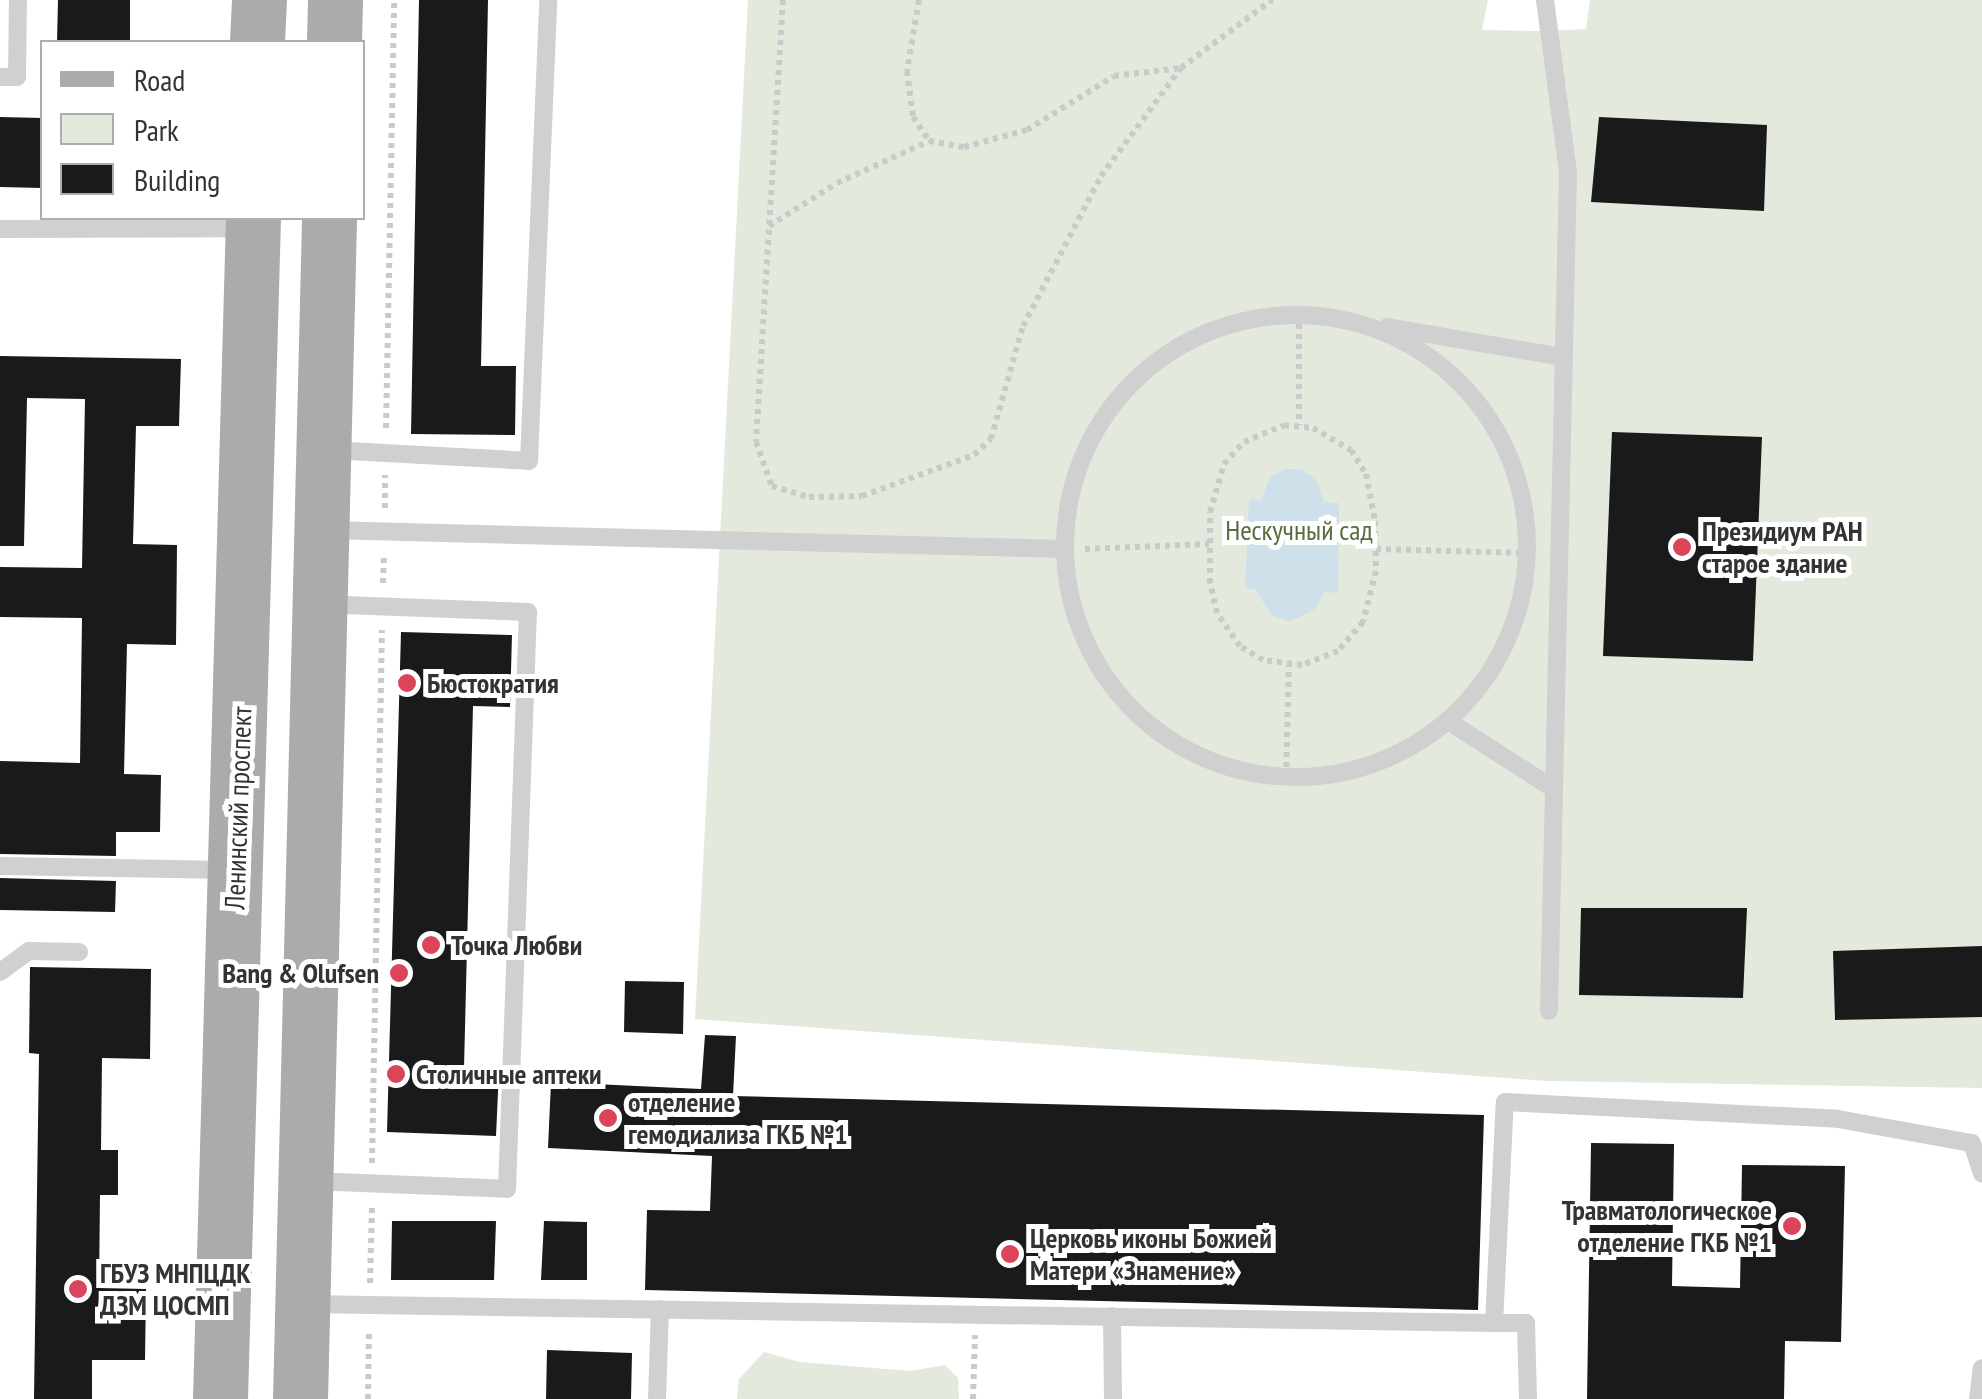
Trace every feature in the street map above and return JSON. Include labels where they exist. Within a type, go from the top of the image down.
[{"type":"main road","points":[[258,0],[258,40]]},
{"type":"main road","points":[[334,40],[335,0]]},
{"type":"main road","points":[[300,1399],[303,1304],[327,1182],[320,604],[330,220]]},
{"type":"main road","name":"Ленинский проспект","points":[[220,1399],[253,223]]},
{"type":"lane","points":[[0,77],[16,77],[18,0]]},
{"type":"lane","points":[[324,450],[529,460],[548,0]]},
{"type":"lane","points":[[1546,0],[1545,31],[1568,173],[1549,1011]]},
{"type":"lane","points":[[0,229],[253,223]]},
{"type":"lane","points":[[1357,322],[1436,361],[1495,426],[1517,480],[1528,552],[1505,645],[1480,686],[1448,720],[1364,767],[1286,777],[1227,767],[1173,742],[1127,704],[1092,656],[1071,601],[1062,550],[1071,490],[1089,442],[1117,398],[1155,363],[1198,336],[1247,319],[1299,314],[1357,322],[1563,357]]},
{"type":"lane","points":[[322,530],[1062,550]]},
{"type":"lane","points":[[320,604],[528,612],[507,1189],[327,1182]]},
{"type":"lane","points":[[1448,720],[1554,788]]},
{"type":"lane","points":[[0,866],[237,870]]},
{"type":"lane","points":[[0,972],[30,951],[79,952]]},
{"type":"lane","points":[[1494,1323],[1505,1102],[1838,1119],[1972,1143],[1982,1173]]},
{"type":"lane","points":[[327,1182],[372,1184]]},
{"type":"lane","points":[[303,1304],[1526,1323],[1528,1399]]},
{"type":"lane","points":[[657,1399],[660,1309]]},
{"type":"lane","points":[[1112,1316],[1114,1399]]},
{"type":"lane","points":[[1978,1399],[1982,1368]]},
{"type":"path","points":[[368,1399],[394,0]]},
{"type":"path","points":[[783,0],[756,442],[772,486],[809,497],[862,496],[974,455],[991,439],[1023,326],[1101,176],[1181,68],[1272,0]]},
{"type":"path","points":[[920,0],[907,71],[913,117],[929,141]]},
{"type":"path","points":[[769,226],[836,184],[929,141],[964,147],[1027,130],[1114,76],[1181,68]]},
{"type":"path","points":[[1299,314],[1299,426]]},
{"type":"path","points":[[1299,426],[1340,440],[1360,462],[1371,488],[1376,549],[1371,598],[1356,633],[1326,657],[1289,665],[1251,654],[1223,625],[1210,583],[1208,544],[1214,491],[1233,452],[1270,428],[1299,426]]},
{"type":"path","points":[[1062,550],[1208,544]]},
{"type":"path","points":[[1376,549],[1528,552]]},
{"type":"path","points":[[1286,777],[1289,665]]},
{"type":"path","points":[[973,1399],[976,1314]]},
{"type":"green space","name":"Нескучный сад","points":[[748,0],[1488,0],[1482,30],[1545,31],[1586,29],[1590,0],[1982,0],[1982,1088],[1548,1081],[695,1019]]},
{"type":"green space","points":[[764,1352],[800,1362],[910,1371],[945,1365],[958,1378],[959,1399],[737,1399],[739,1379]]},
{"type":"shaded area","points":[[1285,469],[1301,469],[1316,479],[1324,502],[1339,503],[1338,593],[1324,592],[1315,610],[1290,621],[1272,616],[1255,589],[1245,588],[1249,499],[1261,500],[1270,477]]},
{"type":"building","points":[[58,0],[130,0],[130,40],[57,40]]},
{"type":"building","points":[[419,0],[488,0],[481,366],[516,366],[515,435],[411,434]]},
{"type":"building","points":[[0,117],[40,118],[40,188],[0,187]]},
{"type":"building","points":[[1599,117],[1767,125],[1764,211],[1591,202]]},
{"type":"building","points":[[0,356],[181,359],[179,426],[136,426],[133,544],[177,545],[176,645],[127,644],[124,774],[161,775],[160,832],[116,832],[116,856],[0,854],[0,761],[80,763],[82,618],[0,617],[0,567],[82,568],[85,399],[27,398],[24,546],[0,546]]},
{"type":"building","name":"Президиум РАН старое здание","points":[[1612,432],[1762,437],[1753,661],[1603,656]]},
{"type":"building","points":[[401,632],[512,635],[510,707],[473,706],[464,1068],[499,1070],[496,1136],[387,1132]]},
{"type":"building","points":[[0,878],[116,881],[115,912],[0,910]]},
{"type":"building","points":[[1581,908],[1747,908],[1743,998],[1579,995]]},
{"type":"building","points":[[1982,946],[1982,1017],[1835,1020],[1833,951]]},
{"type":"building","points":[[30,967],[151,969],[150,1059],[102,1058],[101,1150],[118,1150],[118,1195],[100,1195],[99,1288],[146,1289],[145,1360],[92,1360],[92,1399],[34,1399],[39,1054],[29,1053]]},
{"type":"building","points":[[625,981],[684,982],[683,1034],[624,1032]]},
{"type":"building","points":[[705,1035],[736,1036],[733,1096],[1484,1115],[1478,1310],[645,1290],[647,1210],[710,1211],[712,1156],[548,1148],[551,1082],[701,1089]]},
{"type":"building","name":"Травматологическое отделение ГКБ №1","points":[[1591,1143],[1674,1144],[1672,1286],[1740,1288],[1742,1165],[1845,1166],[1841,1342],[1785,1341],[1784,1399],[1587,1399]]},
{"type":"building","points":[[392,1221],[496,1221],[494,1280],[391,1280]]},
{"type":"building","points":[[544,1221],[587,1222],[587,1280],[541,1280]]},
{"type":"building","points":[[547,1350],[632,1353],[631,1399],[546,1399]]},
{"type":"place","name":"Президиум РАН старое здание","points":[[1682,547]]},
{"type":"place","name":"Бюстократия","points":[[407,683]]},
{"type":"place","name":"Точка Любви","points":[[431,945]]},
{"type":"place","name":"Bang & Olufsen","points":[[399,973]]},
{"type":"place","name":"Столичные аптеки","points":[[396,1074]]},
{"type":"place","name":"отделение гемодиализа ГКБ №1","points":[[608,1118]]},
{"type":"place","name":"Травматологическое отделение ГКБ №1","points":[[1792,1226]]},
{"type":"place","name":"Церковь иконы Божией Матери «Знамение»","points":[[1010,1254]]},
{"type":"place","name":"ГБУЗ МНПЦДК ДЗМ ЦОСМП","points":[[78,1289]]}]
